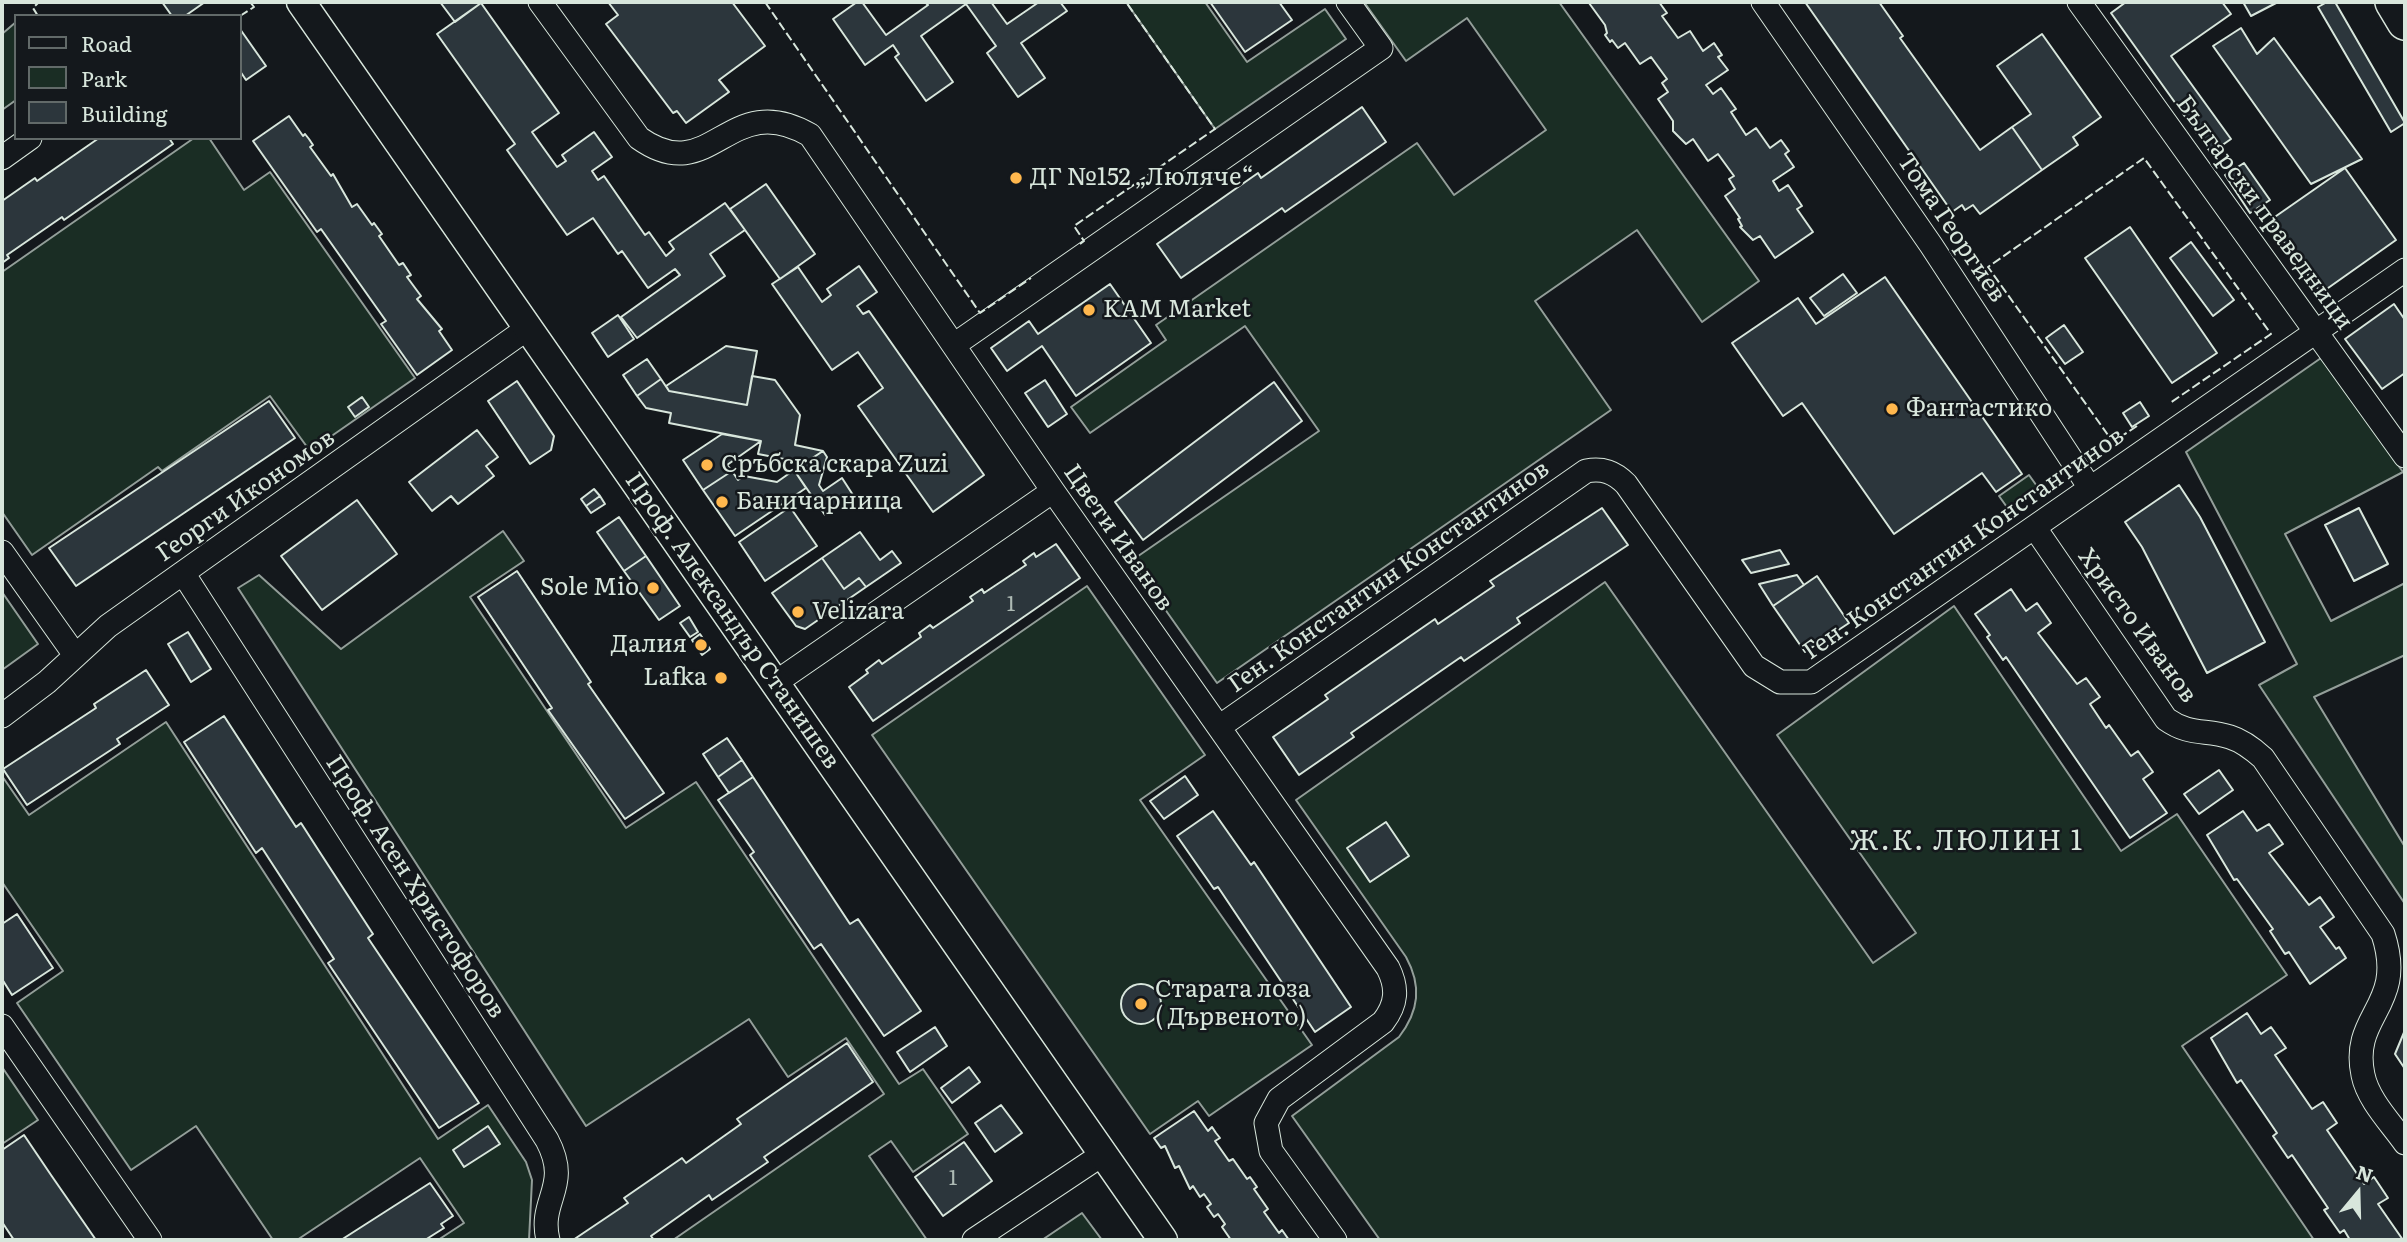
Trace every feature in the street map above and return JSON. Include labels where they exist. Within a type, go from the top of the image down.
[{"type":"main road","points":[[2393,2],[2405,22]]},
{"type":"street","name":"Проф. Александър Станишев","points":[[301,2],[1163,1240]]},
{"type":"street","name":"Цвети Иванов","points":[[540,2],[639,138],[653,148],[687,154],[703,149],[749,123],[771,120],[792,124],[810,135],[1053,491],[1393,978],[1394,1002],[1383,1022],[1279,1099],[1266,1124],[1271,1151],[1335,1240]]},
{"type":"street","points":[[954,345],[1381,48],[1348,2]]},
{"type":"street","name":"Тома Георгиев","points":[[1763,2],[1931,244],[2090,488]]},
{"type":"street","name":"Български праведници","points":[[2079,2],[2405,456]]},
{"type":"street","points":[[2,158],[27,140]]},
{"type":"street","name":"Ген. Константин Константинов","points":[[1219,727],[1586,471],[1608,471],[1626,484],[1754,666],[1766,676],[1788,684],[1811,682],[2405,270]]},
{"type":"street","name":"Георги Икономов","points":[[2,716],[47,682],[108,626],[528,328]]},
{"type":"street","points":[[775,683],[1053,491]]},
{"type":"street","name":"Христо Иванов","points":[[2035,528],[2166,719],[2194,733],[2229,736],[2248,744],[2263,758],[2383,934],[2392,953],[2394,975],[2389,996],[2366,1033],[2362,1054],[2363,1075],[2371,1095],[2405,1143]]},
{"type":"street","points":[[2,552],[75,655]]},
{"type":"street","name":"Проф. Асен Христофоров","points":[[183,573],[547,1140],[558,1170],[557,1186],[546,1215],[548,1240]]},
{"type":"street","points":[[2,1026],[150,1240]]},
{"type":"street","points":[[974,1240],[1103,1154]]},
{"type":"green space","points":[[1126,2],[1205,2],[1247,62],[1325,9],[1346,39],[1215,129]]},
{"type":"green space","points":[[1364,2],[1559,2],[1759,281],[1702,322],[1637,230],[1535,301],[1611,410],[1217,683],[1131,561],[1319,431],[1245,326],[1090,433],[1071,407],[1166,340],[1156,325],[1417,143],[1454,195],[1546,130],[1467,18],[1406,61]]},
{"type":"green space","points":[[14,24],[14,101],[2,110],[2,34]]},
{"type":"green space","points":[[191,140],[210,140],[244,190],[270,172],[415,378],[310,451],[270,396],[162,471],[158,467],[32,555],[2,512],[2,272]]},
{"type":"green space","points":[[2321,358],[2403,472],[2285,534],[2331,621],[2405,583],[2405,655],[2314,697],[2405,847],[2405,904],[2259,685],[2297,664],[2186,452]]},
{"type":"green space","points":[[2029,475],[2039,489],[2009,510],[1999,496]]},
{"type":"green space","points":[[503,531],[524,561],[470,597],[626,828],[696,782],[899,1084],[923,1069],[968,1134],[913,1172],[891,1141],[869,1156],[927,1240],[673,1240],[884,1094],[846,1038],[788,1077],[749,1019],[586,1126],[238,588],[259,575],[341,649]]},
{"type":"green space","points":[[1605,582],[1873,963],[1916,933],[1777,735],[1954,606],[2121,851],[2177,814],[2287,975],[2182,1046],[2314,1240],[1380,1240],[1292,1116],[1399,1037],[1411,1018],[1416,988],[1406,957],[1296,800]]},
{"type":"green space","points":[[1087,586],[1205,755],[1140,800],[1312,1045],[1209,1116],[1198,1101],[1150,1134],[872,735]]},
{"type":"green space","points":[[2,592],[38,644],[2,670]]},
{"type":"green space","points":[[166,722],[438,1139],[488,1105],[526,1162],[532,1180],[529,1240],[438,1240],[464,1223],[420,1158],[297,1240],[273,1240],[196,1126],[131,1170],[17,1003],[63,971],[2,882],[2,776],[29,815]]},
{"type":"green space","points":[[2,1067],[38,1120],[2,1144]]},
{"type":"green space","points":[[1082,1213],[1102,1240],[1042,1240]]},
{"type":"building","points":[[162,2],[205,2],[188,14],[171,14]]},
{"type":"building","points":[[440,2],[480,2],[481,3],[455,22]]},
{"type":"building","points":[[608,2],[732,2],[765,46],[719,80],[729,92],[686,123],[677,111],[673,113],[606,24],[618,15]]},
{"type":"building","points":[[857,2],[862,2],[886,35],[928,5],[925,2],[991,2],[1007,24],[1039,2],[1060,2],[1067,11],[1021,43],[1045,78],[1018,97],[987,53],[996,46],[966,4],[921,36],[953,82],[926,101],[895,57],[899,54],[893,45],[865,65],[833,19]]},
{"type":"building","points":[[1210,2],[1279,2],[1292,20],[1245,52]]},
{"type":"building","points":[[1659,2],[1667,13],[1662,16],[1678,38],[1690,31],[1703,51],[1714,43],[1722,55],[1718,57],[1728,70],[1706,85],[1713,94],[1721,88],[1736,109],[1731,112],[1746,135],[1756,128],[1770,148],[1781,140],[1789,151],[1785,154],[1794,167],[1773,181],[1779,191],[1788,185],[1802,206],[1797,209],[1813,232],[1775,258],[1760,236],[1753,240],[1740,227],[1740,218],[1725,196],[1735,189],[1729,179],[1734,176],[1718,154],[1708,161],[1693,139],[1686,144],[1673,131],[1673,121],[1658,99],[1668,92],[1662,83],[1667,79],[1651,57],[1640,64],[1625,43],[1618,48],[1612,40],[1610,42],[1605,35],[1605,25],[1589,3]]},
{"type":"building","points":[[1805,2],[1879,2],[1903,36],[1900,38],[1980,150],[2012,127],[2042,170],[1980,214],[1973,205],[1965,210],[1962,205],[1952,212]]},
{"type":"building","points":[[2126,2],[2222,2],[2231,14],[2171,56],[2231,139],[2211,153],[2111,13]]},
{"type":"building","points":[[2243,2],[2278,2],[2251,16]]},
{"type":"building","points":[[2327,2],[2335,2],[2405,123],[2391,132],[2318,7]]},
{"type":"building","points":[[481,3],[559,113],[532,132],[557,167],[566,161],[562,155],[594,132],[612,157],[592,171],[598,180],[604,176],[645,235],[649,232],[666,256],[674,249],[669,242],[725,203],[745,230],[710,254],[725,276],[637,338],[621,317],[680,275],[675,269],[648,288],[622,251],[618,254],[593,218],[567,235],[507,150],[515,144],[437,34]]},
{"type":"building","points":[[2241,28],[2257,54],[2274,38],[2362,159],[2311,184],[2213,46]]},
{"type":"building","points":[[242,32],[266,66],[246,80],[242,74]]},
{"type":"building","points":[[2042,34],[2101,117],[2073,137],[2078,145],[2042,170],[2012,127],[2031,114],[1997,66]]},
{"type":"building","points":[[1362,107],[1386,142],[1285,212],[1282,208],[1181,278],[1157,244],[1258,173],[1261,178]]},
{"type":"building","points":[[289,116],[303,136],[305,134],[309,139],[313,145],[310,147],[331,176],[333,174],[352,207],[357,204],[382,234],[379,236],[399,265],[403,263],[411,275],[407,277],[421,296],[417,299],[442,329],[439,331],[452,350],[417,375],[381,324],[386,321],[321,229],[317,232],[253,141]]},
{"type":"building","points":[[96,140],[170,140],[173,144],[64,220],[62,217],[7,255],[9,258],[2,263],[2,201],[35,178],[37,181]]},
{"type":"building","points":[[2244,163],[2270,200],[2250,213],[2225,175]]},
{"type":"building","points":[[2345,168],[2396,240],[2321,293],[2269,221]]},
{"type":"building","points":[[766,184],[815,254],[780,279],[730,209]]},
{"type":"building","points":[[2130,227],[2217,353],[2172,383],[2085,258]]},
{"type":"building","points":[[2191,242],[2234,300],[2213,316],[2170,258]]},
{"type":"building","points":[[859,266],[877,292],[857,306],[863,314],[869,311],[984,475],[933,512],[858,406],[883,388],[858,352],[832,370],[772,284],[798,267],[822,302],[831,295],[827,289]]},
{"type":"building","points":[[1843,274],[1857,293],[1824,316],[1810,298]]},
{"type":"building","name":"Фантастико","points":[[1885,277],[2022,474],[1996,492],[1982,473],[1894,534],[1802,403],[1783,416],[1732,343],[1798,298],[1816,324]]},
{"type":"building","points":[[1110,284],[1151,343],[1076,396],[1042,346],[1007,371],[991,348],[1029,321],[1038,334]]},
{"type":"building","points":[[2394,304],[2405,320],[2405,373],[2382,389],[2345,339]]},
{"type":"building","points":[[618,315],[634,339],[608,357],[592,333]]},
{"type":"building","points":[[2064,325],[2083,352],[2065,364],[2046,338]]},
{"type":"building","points":[[726,346],[757,351],[747,405],[669,391],[666,386]]},
{"type":"building","points":[[647,359],[661,379],[637,396],[623,375]]},
{"type":"building","points":[[752,376],[775,380],[800,415],[795,445],[823,451],[805,463],[758,454],[761,441],[669,423],[671,413],[646,408],[637,396],[661,379],[669,391],[747,405]]},
{"type":"building","points":[[1045,380],[1067,414],[1048,427],[1025,393]]},
{"type":"building","points":[[517,381],[554,436],[551,450],[530,464],[488,401]]},
{"type":"building","points":[[1274,382],[1302,421],[1143,540],[1115,502]]},
{"type":"building","points":[[362,397],[369,407],[355,417],[348,407]]},
{"type":"building","points":[[269,401],[295,438],[76,586],[49,548]]},
{"type":"building","points":[[2140,402],[2149,416],[2132,427],[2123,413]]},
{"type":"building","points":[[477,430],[498,457],[486,466],[494,476],[458,504],[451,496],[432,511],[409,482]]},
{"type":"building","points":[[722,434],[761,441],[727,465],[732,471],[703,490],[683,460]]},
{"type":"building","points":[[823,451],[827,457],[819,485],[823,491],[842,478],[853,495],[825,515],[794,470]]},
{"type":"building","points":[[794,470],[806,488],[735,536],[703,490],[732,471],[738,480],[744,476],[777,482]]},
{"type":"building","points":[[2179,485],[2200,517],[2265,642],[2207,673],[2142,547],[2125,522]]},
{"type":"building","points":[[594,489],[600,496],[586,506],[581,499]]},
{"type":"building","points":[[600,496],[605,504],[591,513],[586,506]]},
{"type":"building","points":[[357,500],[397,554],[322,610],[281,556]]},
{"type":"building","points":[[790,507],[817,546],[765,581],[739,542]]},
{"type":"building","points":[[1602,508],[1628,545],[1517,618],[1520,623],[1464,661],[1461,657],[1351,733],[1354,737],[1299,775],[1273,737],[1328,699],[1325,695],[1435,619],[1438,624],[1494,586],[1490,581]]},
{"type":"building","points":[[2359,508],[2388,564],[2354,581],[2325,525]]},
{"type":"building","points":[[619,517],[646,556],[624,571],[597,532]]},
{"type":"building","points":[[860,532],[880,560],[892,551],[901,563],[866,587],[859,578],[844,589],[822,558]]},
{"type":"building","points":[[1056,544],[1080,578],[873,721],[849,687],[868,673],[866,670],[879,660],[882,664],[921,637],[919,633],[930,625],[933,628],[973,601],[970,597],[982,589],[984,593],[1026,565],[1023,561],[1034,553],[1036,557]]},
{"type":"building","points":[[1780,550],[1789,564],[1751,573],[1742,560]]},
{"type":"building","points":[[646,556],[680,606],[659,620],[624,571]]},
{"type":"building","points":[[822,558],[844,589],[859,578],[866,587],[805,629],[796,626],[772,593]]},
{"type":"building","points":[[517,571],[591,682],[588,684],[664,793],[625,819],[548,710],[552,708],[478,597]]},
{"type":"building","points":[[1797,575],[1804,585],[1773,606],[1759,584]]},
{"type":"building","points":[[1817,576],[1849,623],[1805,652],[1773,606]]},
{"type":"building","points":[[2011,589],[2026,611],[2037,603],[2051,623],[2038,633],[2077,684],[2086,678],[2100,697],[2090,704],[2106,728],[2109,725],[2131,756],[2138,751],[2153,772],[2143,779],[2167,813],[2130,838],[2006,657],[2003,660],[1987,637],[1990,635],[1975,614]]},
{"type":"building","points":[[689,617],[698,632],[690,637],[680,623]]},
{"type":"building","points":[[188,632],[211,669],[191,682],[168,644]]},
{"type":"building","name":"Далия","points":[[700,634],[710,649],[702,655],[692,640]]},
{"type":"building","points":[[146,670],[169,705],[117,739],[120,744],[27,805],[3,769],[96,708],[94,704]]},
{"type":"building","points":[[224,716],[296,827],[301,823],[373,934],[368,938],[479,1103],[439,1128],[328,963],[334,959],[262,848],[256,853],[184,742]]},
{"type":"building","points":[[727,738],[742,760],[718,777],[703,754]]},
{"type":"building","points":[[742,760],[753,777],[729,793],[718,777]]},
{"type":"building","points":[[2219,770],[2233,790],[2199,814],[2184,794]]},
{"type":"building","points":[[1185,776],[1198,795],[1164,819],[1150,801]]},
{"type":"building","points":[[753,777],[850,924],[858,919],[921,1011],[884,1036],[821,944],[814,949],[750,855],[754,852],[718,800]]},
{"type":"building","points":[[1213,811],[1251,865],[1254,862],[1351,1007],[1315,1032],[1218,887],[1214,889],[1177,836]]},
{"type":"building","points":[[2243,811],[2257,831],[2269,824],[2283,844],[2269,853],[2309,905],[2320,897],[2334,917],[2320,927],[2346,958],[2310,984],[2289,952],[2285,954],[2270,931],[2273,929],[2237,879],[2234,880],[2207,835]]},
{"type":"building","points":[[1386,822],[1409,856],[1370,882],[1347,848]]},
{"type":"building","points":[[17,914],[53,968],[12,995],[2,979],[2,924]]},
{"type":"building","name":"Старата лоза ( Дървеното)","points":[[1141,984],[1149,985],[1155,990],[1160,996],[1160,1012],[1155,1018],[1149,1023],[1141,1024],[1133,1023],[1127,1018],[1122,1012],[1121,1004],[1122,996],[1127,990],[1133,985]]},
{"type":"building","points":[[2247,1013],[2261,1034],[2271,1027],[2286,1048],[2275,1055],[2312,1109],[2323,1102],[2337,1123],[2327,1130],[2364,1184],[2374,1177],[2388,1198],[2378,1204],[2403,1240],[2350,1240],[2344,1230],[2340,1233],[2324,1210],[2328,1208],[2292,1155],[2288,1158],[2273,1136],[2277,1133],[2241,1080],[2237,1083],[2211,1038]]},
{"type":"building","points":[[935,1027],[947,1046],[910,1072],[897,1052]]},
{"type":"building","points":[[2405,1030],[2405,1069],[2395,1054]]},
{"type":"building","points":[[847,1043],[873,1082],[764,1157],[768,1162],[712,1200],[709,1195],[651,1236],[654,1240],[573,1240],[628,1203],[624,1198],[682,1158],[686,1163],[741,1124],[737,1119]]},
{"type":"building","points":[[969,1067],[980,1082],[952,1103],[941,1088]]},
{"type":"building","points":[[1001,1105],[1022,1133],[995,1152],[975,1123]]},
{"type":"building","points":[[1194,1111],[1208,1131],[1212,1127],[1220,1138],[1215,1141],[1229,1161],[1233,1159],[1247,1179],[1250,1177],[1257,1187],[1254,1189],[1268,1209],[1264,1212],[1279,1233],[1282,1230],[1289,1240],[1231,1240],[1222,1227],[1225,1224],[1218,1214],[1214,1217],[1207,1207],[1211,1204],[1204,1194],[1200,1197],[1193,1186],[1190,1189],[1179,1166],[1175,1168],[1165,1146],[1161,1148],[1154,1138]]},
{"type":"building","points":[[488,1126],[500,1144],[464,1167],[453,1150]]},
{"type":"building","points":[[24,1135],[96,1240],[14,1240],[2,1222],[2,1150]]},
{"type":"building","points":[[964,1142],[992,1181],[943,1216],[915,1177]]},
{"type":"building","points":[[430,1183],[453,1216],[441,1224],[444,1228],[425,1240],[341,1240]]},
{"type":"fence","points":[[37,14],[33,8],[39,2]]},
{"type":"fence","points":[[242,15],[254,7],[250,2]]},
{"type":"fence","points":[[765,2],[980,313],[1031,278]]},
{"type":"fence","points":[[1080,244],[1084,241],[1074,226],[1215,129],[1126,2]]},
{"type":"fence","points":[[2137,426],[2113,442],[1988,267],[2144,158],[2271,334],[2170,403]]},
{"type":"place","name":"ДГ №152 „Люляче“","points":[[1016,178]]},
{"type":"place","name":"KAM Market","points":[[1089,310]]},
{"type":"place","name":"Фантастико","points":[[1892,409]]},
{"type":"place","name":"Сръбска скара Zuzi","points":[[707,465]]},
{"type":"place","name":"Баничарница","points":[[722,502]]},
{"type":"place","name":"Sole Mio","points":[[653,588]]},
{"type":"place","name":"Velizara","points":[[798,612]]},
{"type":"place","name":"Далия","points":[[701,645]]},
{"type":"place","name":"Lafka","points":[[721,678]]},
{"type":"place","name":"Старата лоза ( Дървеното)","points":[[1141,1004]]},
{"type":"district","name":"Ж.К. ЛЮЛИН 1","points":[[1967,842]]}]
